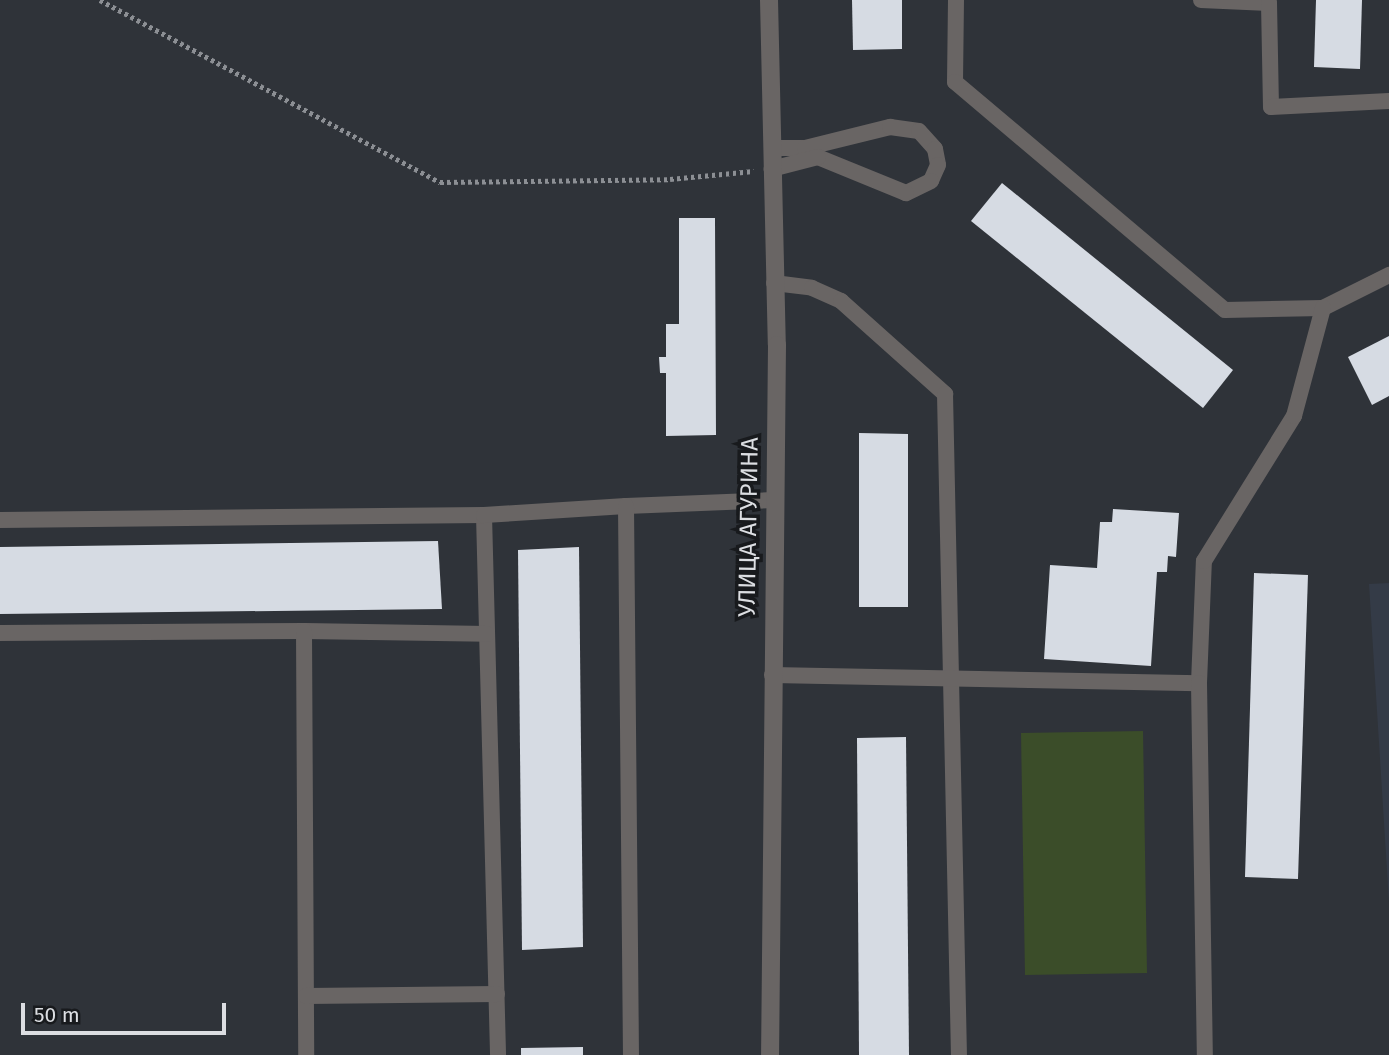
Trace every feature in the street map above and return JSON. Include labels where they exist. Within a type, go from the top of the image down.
[{"type":"street","name":"УЛИЦА АГУРИНА","points":[[769,0],[777,345],[773,500],[771,1055]]},
{"type":"lane","points":[[956,0],[954,82],[1225,310],[1323,308],[1389,275]]},
{"type":"lane","points":[[1201,0],[1269,2],[1271,107],[1389,100]]},
{"type":"lane","points":[[772,148],[805,148],[890,127],[919,131],[935,149],[938,165],[931,181],[906,193],[818,158],[772,169]]},
{"type":"lane","points":[[774,283],[812,288],[841,301],[945,394],[959,1055]]},
{"type":"lane","points":[[1205,1055],[1199,683],[1204,561],[1294,416],[1323,308]]},
{"type":"lane","points":[[0,520],[484,515],[773,500]]},
{"type":"lane","points":[[626,506],[631,1055]]},
{"type":"lane","points":[[484,515],[498,1055]]},
{"type":"lane","points":[[0,633],[304,631],[487,634]]},
{"type":"lane","points":[[304,631],[306,1055]]},
{"type":"lane","points":[[772,675],[1199,683]]},
{"type":"lane","points":[[306,996],[497,993]]},
{"type":"path","points":[[100,0],[440,182],[670,179],[772,169]]},
{"type":"shaded area","points":[[1389,583],[1389,902],[1369,584]]},
{"type":"green space","points":[[1143,731],[1147,973],[1025,975],[1021,733]]},
{"type":"building","points":[[852,0],[902,0],[902,49],[853,50]]},
{"type":"building","points":[[1316,0],[1362,0],[1360,69],[1314,67]]},
{"type":"building","points":[[1002,183],[1233,370],[1203,408],[971,221]]},
{"type":"building","points":[[679,218],[715,218],[716,435],[666,436],[666,373],[660,373],[659,357],[666,357],[666,324],[679,324]]},
{"type":"building","points":[[1389,336],[1389,396],[1372,405],[1348,357]]},
{"type":"building","points":[[859,433],[908,434],[908,607],[859,607]]},
{"type":"building","points":[[1113,509],[1179,513],[1176,557],[1168,556],[1167,572],[1157,572],[1151,666],[1044,659],[1050,565],[1097,568],[1100,522],[1112,522]]},
{"type":"building","points":[[438,541],[442,609],[0,614],[0,547]]},
{"type":"building","points":[[579,547],[583,947],[522,950],[518,550]]},
{"type":"building","points":[[1254,573],[1308,575],[1298,879],[1245,877]]},
{"type":"building","points":[[906,737],[909,1055],[859,1055],[857,738]]},
{"type":"building","points":[[583,1047],[583,1055],[521,1055],[521,1048]]}]
